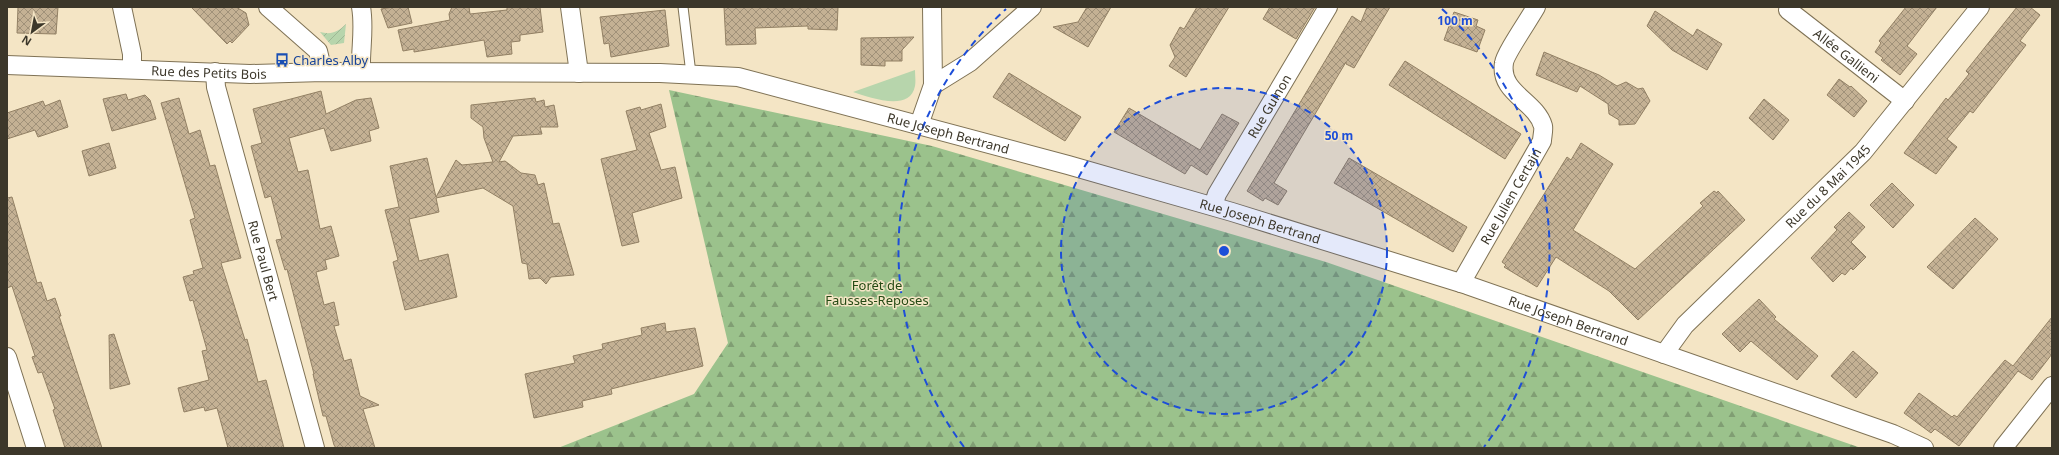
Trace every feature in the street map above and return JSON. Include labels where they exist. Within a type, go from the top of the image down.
[{"type":"street","points":[[122,7],[132,54],[132,68]]},
{"type":"street","points":[[268,7],[318,51],[323,72]]},
{"type":"street","points":[[361,7],[364,25],[360,58],[361,72]]},
{"type":"street","points":[[570,7],[579,73]]},
{"type":"street","points":[[919,125],[933,85],[932,7]]},
{"type":"street","points":[[933,85],[970,62],[1032,7]]},
{"type":"street","name":"Rue Guinon","points":[[1213,206],[1228,175],[1328,7]]},
{"type":"street","name":"Rue Julien Certain","points":[[1461,283],[1542,141],[1543,127],[1539,117],[1511,89],[1503,77],[1504,62],[1536,7]]},
{"type":"street","name":"Rue du 8 Mai 1945","points":[[1664,354],[1685,325],[1863,152],[1980,7]]},
{"type":"street","name":"Allée Gallieni","points":[[1788,10],[1905,101]]},
{"type":"street","name":"Rue des Petits Bois","points":[[7,65],[132,68],[250,74],[323,72],[579,73]]},
{"type":"street","name":"Rue Paul Bert","points":[[216,72],[216,86],[314,448]]},
{"type":"street","name":"Rue Joseph Bertrand","points":[[579,73],[691,74],[738,77],[1213,206],[1461,283],[1893,434],[1924,448]]},
{"type":"street","points":[[7,357],[36,448]]},
{"type":"street","points":[[2003,448],[2052,386]]},
{"type":"lane","points":[[683,7],[691,74]]},
{"type":"green space","points":[[346,24],[344,43],[331,45],[320,32],[334,32]]},
{"type":"green space","points":[[915,70],[915,86],[912,94],[905,99],[888,101],[853,92]]},
{"type":"green space","name":"Forêt de Fausses-Reposes","points":[[669,90],[932,146],[1326,262],[1861,448],[558,448],[694,394],[728,343]]},
{"type":"building","points":[[18,7],[58,7],[56,34],[17,33]]},
{"type":"building","points":[[191,7],[236,7],[246,13],[249,25],[232,43],[230,41],[227,44]]},
{"type":"building","points":[[408,7],[412,23],[388,28],[381,9]]},
{"type":"building","points":[[452,7],[469,7],[470,14],[507,10],[507,7],[540,7],[543,32],[520,35],[520,41],[511,42],[512,54],[487,57],[484,40],[414,52],[414,49],[403,51],[398,30],[450,20],[449,14]]},
{"type":"building","points":[[724,7],[838,7],[837,30],[808,29],[808,26],[755,28],[756,44],[726,45]]},
{"type":"building","points":[[1087,7],[1111,7],[1088,47],[1053,27],[1078,22]]},
{"type":"building","points":[[1197,7],[1229,7],[1186,77],[1169,66],[1175,57],[1170,45],[1180,27],[1184,29]]},
{"type":"building","points":[[1270,7],[1315,7],[1296,39],[1263,19]]},
{"type":"building","points":[[1367,7],[1390,7],[1354,68],[1346,64],[1346,62],[1274,183],[1287,191],[1278,205],[1265,198],[1263,201],[1247,191],[1352,16],[1361,22]]},
{"type":"building","points":[[1906,7],[1937,7],[1907,46],[1917,54],[1900,75],[1881,60],[1883,58],[1875,52],[1881,43],[1879,41]]},
{"type":"building","points":[[2017,7],[2030,7],[2040,15],[2020,41],[2026,45],[1973,113],[1970,111],[1947,139],[1957,147],[1936,174],[1904,153],[1946,98],[1948,100],[1969,74],[1966,71]]},
{"type":"building","points":[[665,10],[669,46],[611,57],[609,43],[604,44],[600,17]]},
{"type":"building","points":[[1655,11],[1693,36],[1697,29],[1722,44],[1707,70],[1672,50],[1647,26]]},
{"type":"building","points":[[1454,12],[1478,20],[1476,26],[1485,30],[1477,52],[1444,40]]},
{"type":"building","points":[[914,37],[902,50],[902,61],[885,61],[885,66],[861,65],[861,38]]},
{"type":"building","points":[[1544,52],[1599,75],[1617,86],[1626,82],[1638,89],[1643,88],[1650,101],[1635,124],[1619,125],[1619,120],[1609,114],[1608,104],[1580,86],[1577,92],[1536,75]]},
{"type":"building","points":[[1405,61],[1521,134],[1505,159],[1389,85]]},
{"type":"building","points":[[1009,73],[1081,117],[1065,141],[993,97]]},
{"type":"building","points":[[1839,79],[1850,87],[1851,86],[1867,101],[1854,117],[1827,95]]},
{"type":"building","points":[[321,91],[326,114],[356,100],[371,98],[379,128],[369,131],[371,141],[331,151],[324,128],[289,138],[298,172],[308,170],[320,229],[331,226],[339,256],[325,260],[327,269],[316,272],[324,305],[334,302],[339,325],[334,326],[344,361],[351,359],[360,396],[379,405],[363,409],[375,448],[336,448],[334,445],[326,416],[323,416],[314,374],[287,269],[285,270],[276,240],[282,239],[271,196],[265,198],[251,146],[262,143],[253,109]]},
{"type":"building","points":[[126,94],[128,100],[145,95],[150,100],[156,119],[112,131],[103,99]]},
{"type":"building","points":[[179,98],[189,134],[200,130],[210,166],[215,165],[241,258],[221,263],[245,340],[247,339],[258,382],[266,380],[284,448],[228,448],[217,408],[205,411],[204,407],[184,412],[178,388],[209,380],[202,351],[207,350],[193,300],[190,301],[183,277],[194,274],[193,271],[203,268],[190,220],[195,218],[161,103]]},
{"type":"building","points":[[535,98],[536,102],[544,100],[545,107],[554,105],[558,127],[540,127],[542,134],[513,136],[499,162],[505,161],[521,173],[535,175],[538,185],[544,183],[553,224],[559,223],[574,275],[551,277],[546,284],[540,278],[529,279],[527,264],[522,263],[513,206],[483,188],[436,198],[439,212],[409,219],[419,261],[448,254],[457,297],[405,310],[393,262],[398,260],[385,210],[399,207],[390,166],[427,158],[436,197],[456,160],[462,165],[493,162],[484,138],[483,127],[471,118],[471,105]]},
{"type":"building","points":[[1764,99],[1789,120],[1773,140],[1749,118]]},
{"type":"building","points":[[60,100],[68,127],[38,137],[35,130],[7,139],[7,113],[43,101],[45,106]]},
{"type":"building","points":[[661,104],[666,127],[649,133],[661,170],[675,167],[682,198],[632,213],[639,242],[622,246],[601,159],[637,150],[626,111],[640,107],[641,110]]},
{"type":"building","points":[[1129,108],[1200,150],[1222,114],[1239,123],[1207,175],[1191,165],[1185,174],[1114,132]]},
{"type":"building","points":[[109,143],[116,168],[89,176],[82,151]]},
{"type":"building","points":[[1581,143],[1613,164],[1573,230],[1635,269],[1703,206],[1700,203],[1714,191],[1717,193],[1718,191],[1745,220],[1638,320],[1609,291],[1556,257],[1537,287],[1504,267],[1506,265],[1502,262],[1567,157],[1571,160]]},
{"type":"building","points":[[1349,158],[1467,227],[1453,252],[1334,183]]},
{"type":"building","points":[[1892,183],[1914,205],[1893,228],[1870,205]]},
{"type":"building","points":[[12,197],[37,283],[41,282],[47,301],[55,298],[61,316],[59,316],[102,448],[65,448],[53,410],[55,409],[42,372],[38,373],[32,357],[35,356],[12,286],[7,288],[7,198]]},
{"type":"building","points":[[1849,212],[1865,227],[1851,242],[1866,257],[1853,270],[1851,268],[1845,275],[1842,273],[1833,282],[1811,258],[1837,230],[1834,227]]},
{"type":"building","points":[[1975,218],[1998,239],[1953,289],[1927,267]]},
{"type":"building","points":[[1759,299],[1776,317],[1774,319],[1818,356],[1797,380],[1751,341],[1740,352],[1722,334]]},
{"type":"building","points":[[2052,317],[2052,354],[2032,380],[2018,371],[1959,446],[1935,429],[1931,433],[1904,413],[1919,393],[1952,417],[1954,415],[1957,417],[2005,360],[2013,366]]},
{"type":"building","points":[[665,323],[666,332],[695,328],[703,366],[611,389],[612,394],[582,401],[583,407],[534,418],[525,374],[575,363],[573,356],[603,349],[602,344],[642,335],[641,328]]},
{"type":"building","points":[[114,334],[130,384],[110,389],[109,335]]},
{"type":"building","points":[[1853,351],[1878,373],[1856,398],[1831,376]]},
{"type":"place","name":"Charles Alby","points":[[282,60]]}]
